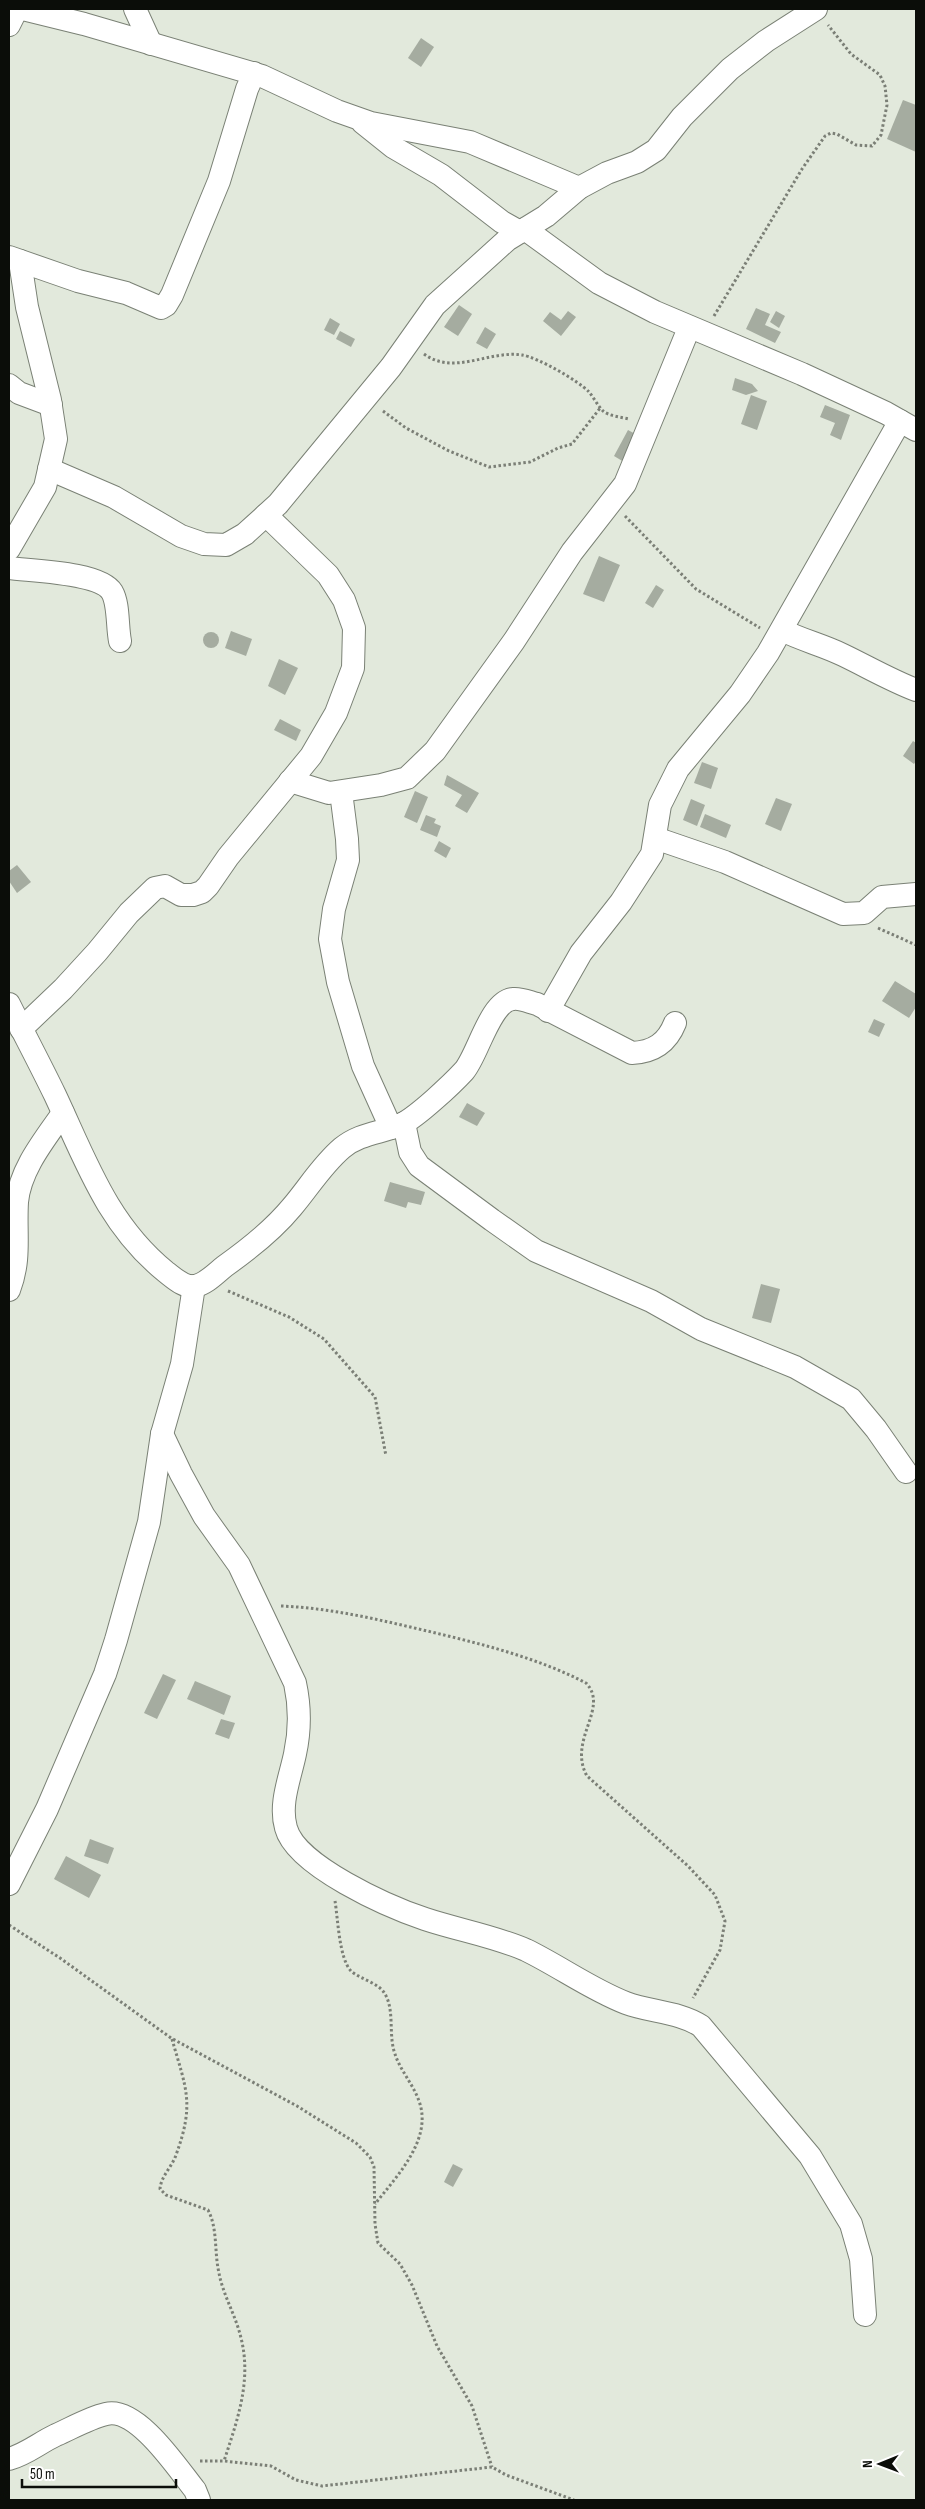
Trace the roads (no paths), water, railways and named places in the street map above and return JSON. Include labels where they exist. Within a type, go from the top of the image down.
[{"type":"street","points":[[9,24],[17,9]]},
{"type":"street","points":[[23,9],[84,24],[254,73],[371,123],[470,142],[579,188]]},
{"type":"street","points":[[135,9],[151,44]]},
{"type":"street","points":[[49,470],[114,497],[181,536],[204,544],[226,545],[245,534],[278,504],[366,398],[435,305],[507,240],[546,216],[579,188],[607,173],[637,162],[656,150],[682,117],[730,68],[816,9]]},
{"type":"street","points":[[14,259],[78,281],[126,293],[161,308],[166,305],[219,182],[247,89],[254,73]]},
{"type":"street","points":[[357,118],[393,147],[441,175],[502,222],[523,231],[599,283],[697,331],[802,374],[910,422],[844,516],[779,634],[740,694],[678,769],[660,805],[652,854],[641,874],[582,953],[548,1011]]},
{"type":"street","points":[[9,549],[17,540],[45,487],[56,439],[51,405],[28,307],[14,259]]},
{"type":"street","points":[[290,781],[329,793],[341,792],[407,778],[435,751],[514,641],[572,552],[625,484],[652,421],[697,331]]},
{"type":"street","points":[[9,385],[19,393],[51,405]]},
{"type":"street","points":[[21,1029],[68,983],[129,913],[155,888],[164,886],[181,895],[193,895],[202,892],[208,886],[228,857],[311,756],[336,713],[353,668],[354,628],[344,600],[328,575],[266,515]]},
{"type":"street","points":[[9,568],[86,578],[101,583],[111,590],[114,597],[120,641]]},
{"type":"street","points":[[779,634],[841,654],[890,680],[916,690]]},
{"type":"street","points":[[341,792],[348,860],[334,909],[330,939],[338,982],[363,1066],[419,1166],[536,1251],[651,1301],[701,1329],[795,1367],[851,1399],[876,1429],[906,1472]]},
{"type":"street","points":[[655,838],[725,862],[843,914],[864,913],[882,897],[916,894]]},
{"type":"street","points":[[9,1884],[47,1809],[105,1674],[149,1522],[162,1434],[182,1364],[200,1284],[254,1245],[292,1208],[324,1167],[343,1147],[369,1132],[397,1125],[464,1070],[481,1041],[491,1017],[502,1004],[512,999],[524,1000],[632,1053],[658,1047],[669,1037],[675,1023]]},
{"type":"street","points":[[9,1004],[63,1113],[92,1178],[119,1224],[146,1256],[178,1281],[200,1284]]},
{"type":"street","points":[[9,1290],[14,1277],[18,1251],[17,1201],[25,1174],[63,1113]]},
{"type":"street","points":[[162,1434],[180,1474],[204,1516],[239,1565],[295,1683],[300,1703],[295,1752],[284,1799],[285,1828],[295,1846],[330,1874],[388,1904],[424,1918],[524,1950],[625,2002],[691,2020],[717,2044],[749,2085],[773,2110],[810,2156],[851,2224],[861,2259],[865,2316]]},
{"type":"street","points":[[9,2459],[23,2455],[54,2436],[107,2414],[127,2416],[148,2434],[195,2490],[199,2500]]}]
